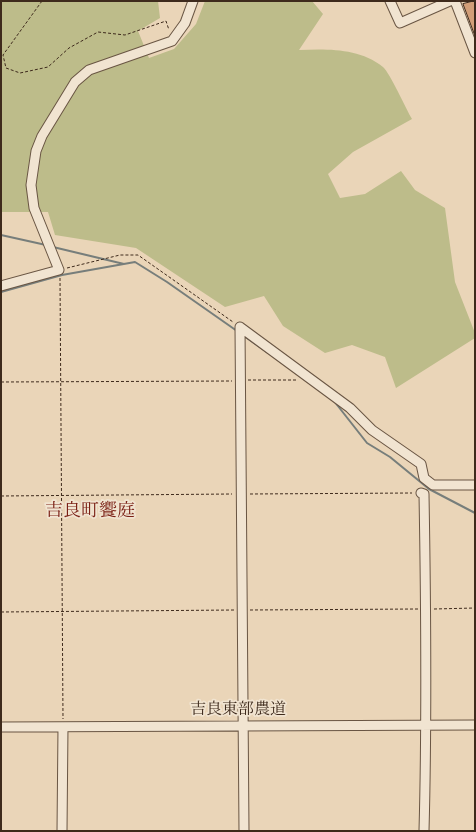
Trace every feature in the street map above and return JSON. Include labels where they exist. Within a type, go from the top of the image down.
[{"type":"street","points":[[1,286],[59,270],[34,208],[31,185],[36,151],[42,136],[75,82],[89,70],[172,41],[185,23],[193,1]]},
{"type":"street","points":[[390,1],[400,23],[450,1]]},
{"type":"street","points":[[455,1],[475,53]]},
{"type":"street","points":[[240,327],[350,408],[372,430],[421,464],[424,478],[433,485],[475,485]]},
{"type":"street","points":[[240,327],[244,831]]},
{"type":"street","points":[[422,493],[424,494],[426,725],[424,831]]},
{"type":"street","name":"吉良東部農道","points":[[1,727],[475,725]]},
{"type":"street","points":[[62,831],[63,727]]},
{"type":"path","points":[[42,1],[3,55],[6,68],[20,73],[48,67],[69,48],[98,32],[125,35],[166,21],[169,31]]},
{"type":"path","points":[[63,727],[59,270],[120,255],[138,255],[240,327]]},
{"type":"path","points":[[1,382],[311,380]]},
{"type":"path","points":[[1,496],[422,493]]},
{"type":"shaded area","points":[[1,1],[158,1],[160,18],[138,31],[149,58],[174,49],[196,24],[205,1],[312,1],[323,14],[299,50],[343,51],[364,56],[374,61],[383,67],[394,83],[412,119],[353,152],[328,174],[340,198],[365,194],[401,171],[415,190],[445,208],[455,282],[475,333],[475,338],[396,388],[385,357],[352,345],[325,353],[283,326],[264,296],[225,307],[136,248],[55,235],[48,212],[1,212]]},
{"type":"building","points":[[475,1],[475,36],[463,4]]},
{"type":"waterway","points":[[1,235],[46,245]]},
{"type":"waterway","points":[[53,247],[124,264]]},
{"type":"waterway","points":[[1,292],[62,275],[135,262],[167,282],[237,331]]},
{"type":"waterway","points":[[244,336],[268,353]]},
{"type":"waterway","points":[[334,401],[367,443],[390,457],[429,489],[475,513]]},
{"type":"district","name":"吉良町饗庭","points":[[90,512]]}]
